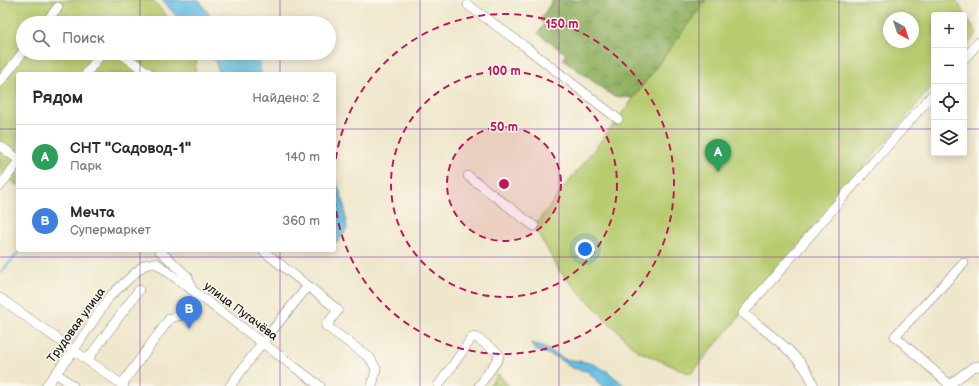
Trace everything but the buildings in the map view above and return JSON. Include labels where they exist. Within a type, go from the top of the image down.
[{"type":"street","points":[[468,5],[618,118]]},
{"type":"street","points":[[51,16],[58,7]]},
{"type":"street","points":[[967,56],[979,42]]},
{"type":"street","points":[[0,82],[17,60]]},
{"type":"street","points":[[88,72],[97,60]]},
{"type":"street","points":[[130,60],[147,72]]},
{"type":"street","points":[[814,386],[807,372],[799,361],[743,313],[931,96]]},
{"type":"street","points":[[0,146],[16,159]]},
{"type":"street","points":[[0,186],[16,164]]},
{"type":"street","points":[[468,176],[534,226]]},
{"type":"street","points":[[0,298],[123,385],[170,318],[182,315],[195,293],[188,277],[161,252]]},
{"type":"street","points":[[265,252],[338,310],[326,326],[370,358],[376,369],[372,386]]},
{"type":"street","name":"улица Пугачёва","points":[[144,265],[156,263],[314,384]]},
{"type":"street","points":[[964,263],[895,336],[949,385],[973,368],[979,366]]},
{"type":"street","name":"Трудовая улица","points":[[46,386],[74,350],[109,297],[144,265]]},
{"type":"street","points":[[230,386],[262,343],[308,286]]},
{"type":"street","points":[[87,360],[139,290]]},
{"type":"street","points":[[438,386],[471,339],[474,337],[498,352],[499,355],[498,359],[479,386]]},
{"type":"street","points":[[56,373],[73,386]]},
{"type":"green space","points":[[0,0],[153,0],[166,16],[16,16],[16,60],[196,60],[195,72],[16,72],[16,184],[0,171]]},
{"type":"green space","points":[[553,0],[706,0],[633,98],[613,96],[563,59],[566,54],[538,33],[545,24],[540,20]]},
{"type":"green space","points":[[706,0],[956,0],[964,12],[931,12],[931,88],[691,374],[636,350],[560,272],[534,226],[618,119]]},
{"type":"green space","points":[[967,17],[977,33],[967,45]]},
{"type":"green space","points":[[498,374],[509,386],[489,386]]},
{"type":"water","points":[[162,0],[199,0],[210,16],[177,16]]},
{"type":"water","points":[[214,60],[260,60],[261,72],[218,72]]},
{"type":"water","points":[[336,181],[344,203],[347,229],[338,242],[336,242]]},
{"type":"water","points":[[531,343],[553,352],[564,359],[591,363],[608,372],[625,386],[603,386],[587,371],[572,368],[556,357],[535,350]]},
{"type":"waterway","points":[[0,273],[19,252]]},
{"type":"place","name":"СНТ \"Садовод-1\"","points":[[718,172]]},
{"type":"place","name":"Мечта","points":[[189,329]]}]
